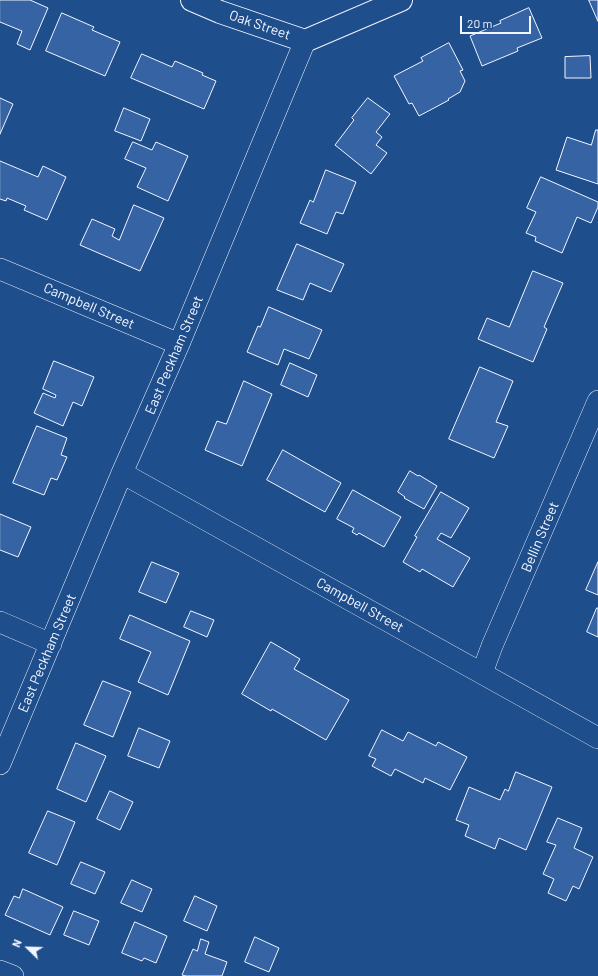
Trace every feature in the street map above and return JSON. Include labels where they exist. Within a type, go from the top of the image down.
[{"type":"street","name":"Oak Street","points":[[192,0],[220,12],[305,41]]},
{"type":"street","points":[[305,41],[401,0]]},
{"type":"street","name":"East Peckham Street","points":[[0,764],[122,473],[179,344],[305,41]]},
{"type":"street","name":"Campbell Street","points":[[0,269],[179,344]]},
{"type":"street","name":"Bellin Street","points":[[482,673],[492,646],[598,401]]},
{"type":"street","name":"Campbell Street","points":[[122,473],[598,738]]},
{"type":"street","points":[[0,622],[51,644]]},
{"type":"street","points":[[0,970],[13,976]]},
{"type":"building","points":[[0,0],[30,0],[48,8],[30,50],[17,44],[22,31],[0,22]]},
{"type":"building","points":[[589,0],[598,0],[598,21]]},
{"type":"building","points":[[529,8],[542,38],[517,48],[518,51],[482,66],[470,36],[501,23],[500,21]]},
{"type":"building","points":[[62,13],[94,27],[92,30],[120,42],[105,76],[46,51]]},
{"type":"building","points":[[449,43],[463,70],[460,71],[465,81],[460,92],[448,99],[449,100],[419,116],[412,103],[409,104],[394,76],[423,61],[421,58]]},
{"type":"building","points":[[142,54],[172,67],[175,61],[203,73],[202,75],[216,81],[204,109],[131,78]]},
{"type":"building","points":[[590,56],[591,78],[565,78],[565,57]]},
{"type":"building","points":[[0,98],[13,104],[0,134]]},
{"type":"building","points":[[368,98],[390,114],[376,132],[382,137],[376,145],[387,153],[371,174],[335,145],[354,120],[352,118]]},
{"type":"building","points":[[124,108],[150,119],[141,141],[115,131]]},
{"type":"building","points":[[596,130],[598,130],[598,184],[556,170],[567,137],[591,145]]},
{"type":"building","points":[[133,142],[152,150],[156,142],[188,156],[168,201],[137,187],[146,168],[125,159]]},
{"type":"building","points":[[0,161],[38,177],[43,166],[66,177],[47,220],[24,210],[26,206],[7,198],[6,201],[0,199]]},
{"type":"building","points":[[326,170],[356,182],[343,214],[336,212],[327,234],[300,223],[310,200],[313,202]]},
{"type":"building","points":[[541,177],[598,202],[598,207],[591,223],[577,217],[562,253],[535,241],[536,237],[526,233],[536,212],[527,208]]},
{"type":"building","points":[[134,205],[164,218],[140,271],[80,245],[92,219],[115,229],[112,236],[119,240]]},
{"type":"building","points":[[297,244],[344,264],[331,292],[310,283],[303,300],[277,290]]},
{"type":"building","points":[[533,271],[563,283],[544,327],[547,329],[533,362],[478,339],[487,318],[509,327]]},
{"type":"building","points":[[269,307],[322,330],[309,359],[284,349],[278,365],[247,352],[258,326],[260,327]]},
{"type":"building","points":[[54,361],[94,377],[82,406],[73,402],[63,426],[34,413],[43,393],[55,398],[56,395],[43,389]]},
{"type":"building","points":[[290,363],[317,375],[308,397],[281,385]]},
{"type":"building","points":[[480,367],[513,381],[496,422],[508,426],[494,458],[449,439]]},
{"type":"building","points":[[244,381],[272,394],[242,466],[205,450],[217,421],[226,424]]},
{"type":"building","points":[[37,426],[67,438],[61,455],[67,457],[57,480],[51,478],[44,495],[13,483]]},
{"type":"building","points":[[283,450],[341,483],[325,512],[267,480]]},
{"type":"building","points":[[410,471],[437,486],[424,509],[404,498],[405,497],[398,492]]},
{"type":"building","points":[[353,490],[401,517],[384,547],[359,533],[357,535],[352,532],[354,528],[337,519]]},
{"type":"building","points":[[441,492],[469,508],[451,538],[441,533],[437,539],[470,558],[453,587],[422,569],[420,572],[403,562],[417,537],[415,536]]},
{"type":"building","points":[[0,514],[31,527],[18,557],[0,550]]},
{"type":"building","points":[[152,562],[179,573],[166,603],[139,592]]},
{"type":"building","points":[[598,562],[598,595],[586,590]]},
{"type":"building","points":[[598,608],[598,637],[587,632]]},
{"type":"building","points":[[191,611],[214,620],[207,637],[184,627]]},
{"type":"building","points":[[130,615],[190,641],[168,695],[138,682],[151,652],[120,639]]},
{"type":"building","points":[[271,642],[300,659],[294,669],[349,700],[326,740],[272,709],[271,711],[242,694]]},
{"type":"building","points":[[103,681],[131,692],[113,737],[84,725]]},
{"type":"building","points":[[139,728],[170,741],[159,768],[128,756]]},
{"type":"building","points":[[382,730],[403,741],[408,732],[436,746],[438,742],[467,757],[450,790],[425,778],[423,783],[395,769],[391,776],[372,766],[376,759],[369,756]]},
{"type":"building","points":[[76,743],[106,756],[86,802],[57,789]]},
{"type":"building","points":[[516,772],[552,787],[526,850],[499,838],[495,849],[465,836],[469,825],[456,820],[469,787],[500,800],[505,789],[508,791]]},
{"type":"building","points":[[110,791],[133,802],[120,830],[97,819]]},
{"type":"building","points":[[48,811],[75,822],[57,865],[29,853]]},
{"type":"building","points":[[558,818],[582,828],[574,848],[593,857],[579,889],[573,886],[566,901],[548,893],[554,879],[543,874],[556,845],[547,842]]},
{"type":"building","points":[[81,862],[105,872],[95,894],[71,884]]},
{"type":"building","points":[[132,880],[152,889],[142,912],[121,903]]},
{"type":"building","points":[[23,889],[63,907],[50,935],[5,915],[14,896],[19,898]]},
{"type":"building","points":[[195,896],[217,906],[207,931],[184,921]]},
{"type":"building","points":[[74,911],[99,921],[89,945],[64,935]]},
{"type":"building","points":[[135,922],[167,936],[156,963],[144,958],[142,961],[122,953]]},
{"type":"building","points":[[255,937],[279,948],[269,972],[245,962]]},
{"type":"building","points":[[201,939],[209,942],[205,954],[227,962],[222,976],[182,975],[193,949],[197,951]]}]
